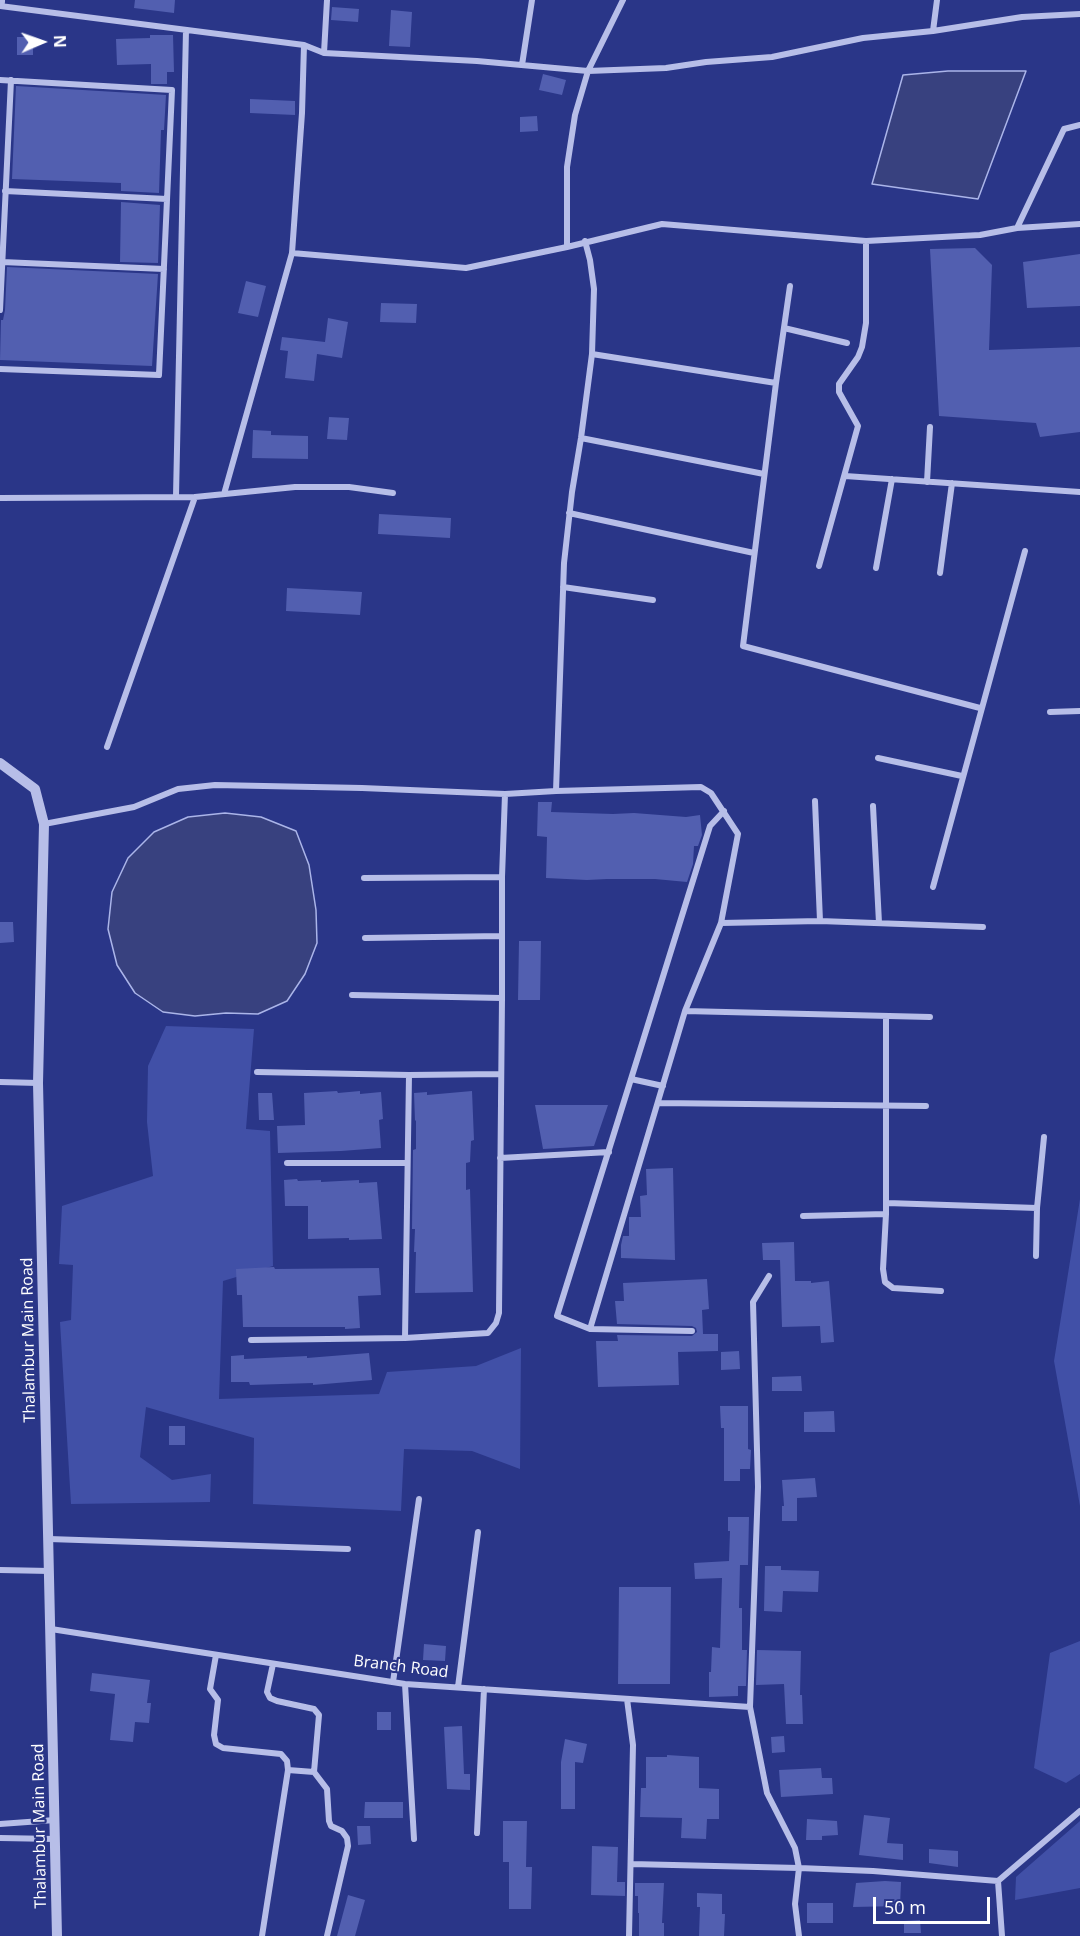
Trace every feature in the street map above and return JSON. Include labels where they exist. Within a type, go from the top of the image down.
[{"type":"street","points":[[324,53],[327,0]]},
{"type":"street","points":[[522,65],[532,0]]},
{"type":"street","points":[[567,247],[567,167],[574,115],[588,71],[623,0]]},
{"type":"street","points":[[933,31],[937,0]]},
{"type":"street","points":[[0,2],[304,45],[324,53],[588,71],[666,68],[706,62],[772,57],[863,38],[933,31],[1022,17],[1080,14]]},
{"type":"street","points":[[176,496],[186,30]]},
{"type":"street","points":[[224,494],[292,253],[302,113],[304,45]]},
{"type":"street","points":[[0,80],[172,90],[159,375],[0,369]]},
{"type":"street","points":[[0,310],[11,80]]},
{"type":"street","points":[[1017,228],[1064,129],[1080,125]]},
{"type":"street","points":[[6,191],[167,199]]},
{"type":"street","points":[[292,253],[466,268],[662,224],[866,241],[980,235],[1017,228],[1080,224]]},
{"type":"street","points":[[556,791],[563,586],[570,513],[592,354],[594,289],[591,260],[585,241]]},
{"type":"street","points":[[819,566],[858,426],[839,392],[839,384],[858,357],[862,347],[866,323],[866,241]]},
{"type":"street","points":[[2,262],[164,269]]},
{"type":"street","points":[[790,286],[743,646],[980,708]]},
{"type":"street","points":[[784,328],[847,343]]},
{"type":"street","points":[[592,354],[776,383]]},
{"type":"street","points":[[927,482],[930,427]]},
{"type":"street","points":[[581,438],[764,474]]},
{"type":"street","points":[[845,476],[1080,492]]},
{"type":"street","points":[[876,568],[892,479]]},
{"type":"street","points":[[940,573],[952,483]]},
{"type":"street","points":[[0,498],[195,497],[294,487],[349,487],[393,493]]},
{"type":"street","points":[[107,747],[195,497]]},
{"type":"street","points":[[570,513],[754,553]]},
{"type":"street","points":[[933,887],[980,708],[1025,551]]},
{"type":"street","points":[[563,586],[652,600]]},
{"type":"street","points":[[1050,712],[1080,711]]},
{"type":"street","points":[[878,758],[962,777]]},
{"type":"street","name":"Thalambur Main Road","points":[[0,763],[35,789],[44,824],[38,1083],[57,1936]]},
{"type":"street","points":[[44,824],[134,807],[178,789],[215,785],[362,788],[505,795],[556,791],[701,787],[711,793],[738,834],[721,923],[685,1011],[590,1329]]},
{"type":"street","points":[[251,1340],[405,1338],[489,1333],[496,1323],[500,1307],[502,877],[505,795]]},
{"type":"street","points":[[815,801],[820,921]]},
{"type":"street","points":[[873,806],[879,923]]},
{"type":"street","points":[[692,1330],[590,1329],[557,1316],[710,826],[724,811]]},
{"type":"street","points":[[363,878],[502,877]]},
{"type":"street","points":[[721,923],[820,921],[983,927]]},
{"type":"street","points":[[365,938],[502,936]]},
{"type":"street","points":[[352,995],[502,998]]},
{"type":"street","points":[[685,1011],[930,1017]]},
{"type":"street","points":[[886,1016],[888,1105],[883,1269],[885,1282],[893,1288],[941,1291]]},
{"type":"street","points":[[257,1072],[501,1074]]},
{"type":"street","points":[[405,1338],[409,1075]]},
{"type":"street","points":[[631,1079],[663,1086]]},
{"type":"street","points":[[0,1082],[38,1083]]},
{"type":"street","points":[[658,1103],[926,1106]]},
{"type":"street","points":[[1036,1256],[1037,1208],[1044,1137]]},
{"type":"street","points":[[500,1158],[609,1152]]},
{"type":"street","points":[[287,1163],[406,1163]]},
{"type":"street","points":[[886,1203],[1037,1208]]},
{"type":"street","points":[[803,1216],[886,1214]]},
{"type":"street","points":[[769,1276],[753,1302],[758,1487],[750,1707],[767,1793],[795,1848],[799,1868],[795,1904],[799,1936]]},
{"type":"street","points":[[393,1682],[419,1499]]},
{"type":"street","points":[[458,1687],[478,1532]]},
{"type":"street","points":[[49,1539],[348,1549]]},
{"type":"street","points":[[0,1570],[50,1571]]},
{"type":"street","name":"Branch Road","points":[[51,1629],[405,1684],[750,1707]]},
{"type":"street","points":[[216,1654],[210,1689],[218,1700],[214,1735],[216,1744],[223,1748],[281,1754],[287,1761],[288,1770],[262,1936]]},
{"type":"street","points":[[273,1664],[267,1692],[270,1698],[314,1709],[319,1715],[314,1772],[327,1789],[329,1821],[347,1838],[348,1846],[327,1936]]},
{"type":"street","points":[[405,1684],[414,1839]]},
{"type":"street","points":[[477,1833],[484,1689]]},
{"type":"street","points":[[627,1699],[633,1745],[629,1936]]},
{"type":"street","points":[[288,1770],[314,1772]]},
{"type":"street","points":[[631,1864],[873,1871],[998,1881],[1080,1811]]},
{"type":"street","points":[[0,1824],[55,1820]]},
{"type":"street","points":[[0,1838],[55,1839]]},
{"type":"street","points":[[998,1881],[1002,1936]]},
{"type":"shaded area","points":[[948,71],[1026,71],[978,199],[872,184],[903,75]]},
{"type":"shaded area","points":[[225,813],[261,817],[296,831],[309,865],[316,910],[317,943],[305,974],[287,1001],[258,1014],[226,1013],[195,1016],[163,1012],[135,993],[117,965],[108,929],[112,892],[128,858],[154,832],[188,817]]},
{"type":"shaded area","points":[[166,1026],[254,1029],[246,1129],[270,1131],[273,1266],[223,1281],[219,1399],[379,1394],[387,1372],[476,1366],[521,1348],[520,1469],[472,1451],[404,1449],[401,1511],[253,1504],[254,1438],[146,1407],[140,1457],[172,1480],[211,1474],[210,1502],[71,1504],[60,1322],[71,1320],[73,1265],[59,1264],[62,1206],[153,1176],[147,1122],[148,1066]]},
{"type":"shaded area","points":[[1080,1199],[1080,1506],[1054,1361]]},
{"type":"shaded area","points":[[1080,1641],[1080,1774],[1066,1783],[1034,1768],[1050,1653]]},
{"type":"shaded area","points":[[1080,1821],[1080,1888],[1015,1900],[1016,1877]]},
{"type":"building","points":[[135,0],[175,0],[174,13],[134,8]]},
{"type":"building","points":[[332,7],[359,9],[358,22],[331,20]]},
{"type":"building","points":[[391,10],[412,12],[410,47],[389,46]]},
{"type":"building","points":[[150,35],[173,35],[174,72],[167,72],[167,84],[151,84],[151,64],[117,65],[116,39],[150,38]]},
{"type":"building","points":[[17,37],[33,37],[33,55],[17,55]]},
{"type":"building","points":[[543,74],[566,80],[562,95],[539,90]]},
{"type":"building","points":[[16,86],[166,95],[164,130],[161,130],[159,193],[121,191],[121,183],[12,179]]},
{"type":"building","points":[[250,99],[295,101],[295,115],[250,113]]},
{"type":"building","points":[[537,116],[538,131],[520,132],[520,117]]},
{"type":"building","points":[[121,202],[160,205],[158,263],[120,262]]},
{"type":"building","points":[[975,248],[992,265],[989,350],[1080,347],[1080,432],[1040,437],[1036,423],[939,416],[930,249]]},
{"type":"building","points":[[1080,254],[1080,306],[1027,308],[1023,262]]},
{"type":"building","points":[[7,267],[158,274],[152,366],[0,360],[1,320],[3,320],[5,310]]},
{"type":"building","points":[[246,281],[266,286],[258,317],[238,313]]},
{"type":"building","points":[[381,303],[417,304],[416,323],[380,322]]},
{"type":"building","points":[[328,318],[348,322],[342,358],[317,354],[314,381],[285,378],[288,351],[280,350],[282,337],[325,342]]},
{"type":"building","points":[[329,417],[349,418],[347,440],[327,439]]},
{"type":"building","points":[[253,430],[271,431],[271,435],[308,436],[308,459],[252,458]]},
{"type":"building","points":[[379,514],[451,518],[450,538],[378,534]]},
{"type":"building","points":[[287,588],[362,592],[360,615],[286,611]]},
{"type":"building","points":[[538,802],[552,802],[551,812],[634,813],[686,817],[700,815],[702,835],[698,846],[694,846],[693,864],[687,882],[655,879],[546,878],[547,837],[537,836]]},
{"type":"building","points":[[0,922],[13,922],[14,942],[0,943]]},
{"type":"building","points":[[519,941],[541,941],[540,1000],[518,1000]]},
{"type":"building","points":[[337,1091],[338,1093],[360,1091],[360,1094],[381,1092],[383,1119],[379,1120],[381,1148],[278,1153],[277,1126],[305,1125],[304,1093]]},
{"type":"building","points":[[472,1091],[474,1140],[471,1141],[470,1162],[466,1163],[466,1190],[470,1189],[473,1292],[415,1293],[415,1229],[412,1229],[413,1150],[416,1149],[414,1093],[427,1092],[427,1095]]},
{"type":"building","points":[[258,1093],[272,1093],[274,1120],[259,1120]]},
{"type":"building","points":[[535,1105],[608,1105],[594,1146],[543,1149]]},
{"type":"building","points":[[673,1168],[675,1260],[621,1258],[623,1236],[629,1236],[629,1217],[641,1217],[640,1196],[647,1195],[646,1169]]},
{"type":"building","points":[[297,1179],[298,1181],[321,1180],[321,1182],[359,1180],[359,1183],[377,1182],[382,1239],[308,1239],[308,1206],[285,1206],[284,1180]]},
{"type":"building","points":[[794,1242],[795,1281],[811,1281],[811,1283],[829,1281],[834,1342],[821,1343],[820,1326],[782,1327],[780,1260],[763,1260],[762,1243]]},
{"type":"building","points":[[274,1267],[275,1269],[379,1268],[381,1295],[358,1296],[360,1328],[243,1327],[242,1295],[237,1295],[236,1269]]},
{"type":"building","points":[[707,1279],[709,1309],[702,1310],[703,1334],[718,1334],[718,1351],[678,1352],[679,1385],[598,1387],[596,1341],[618,1341],[617,1335],[692,1336],[697,1332],[692,1326],[617,1324],[615,1301],[624,1301],[623,1283]]},
{"type":"building","points":[[739,1351],[740,1369],[721,1370],[721,1352]]},
{"type":"building","points":[[369,1353],[372,1380],[313,1385],[313,1383],[250,1385],[249,1382],[231,1382],[231,1356],[244,1355],[244,1359],[307,1356],[307,1358]]},
{"type":"building","points":[[801,1376],[802,1391],[772,1391],[772,1377]]},
{"type":"building","points":[[720,1406],[748,1406],[750,1469],[740,1469],[740,1481],[724,1481],[724,1428],[721,1428]]},
{"type":"building","points":[[834,1411],[835,1432],[804,1432],[804,1412]]},
{"type":"building","points":[[169,1426],[185,1426],[185,1445],[169,1445]]},
{"type":"building","points":[[815,1478],[817,1497],[797,1498],[797,1521],[782,1521],[782,1506],[784,1506],[782,1480]]},
{"type":"building","points":[[728,1517],[749,1517],[748,1565],[740,1565],[739,1608],[742,1608],[742,1650],[747,1650],[746,1686],[738,1686],[738,1696],[709,1697],[712,1647],[720,1648],[722,1578],[695,1579],[694,1563],[729,1561]]},
{"type":"building","points":[[765,1566],[781,1566],[781,1570],[819,1571],[818,1592],[783,1591],[782,1612],[764,1611]]},
{"type":"building","points":[[619,1587],[671,1587],[670,1684],[618,1684]]},
{"type":"building","points":[[424,1644],[446,1646],[445,1661],[423,1660]]},
{"type":"building","points":[[757,1650],[801,1651],[800,1695],[802,1695],[803,1724],[786,1724],[784,1684],[756,1685]]},
{"type":"building","points":[[92,1673],[150,1680],[147,1703],[151,1703],[149,1723],[135,1722],[133,1742],[110,1740],[115,1694],[90,1691]]},
{"type":"building","points":[[377,1712],[391,1712],[391,1730],[377,1730]]},
{"type":"building","points":[[462,1726],[464,1774],[470,1774],[470,1790],[447,1789],[444,1727]]},
{"type":"building","points":[[784,1736],[785,1752],[772,1753],[771,1737]]},
{"type":"building","points":[[565,1739],[587,1744],[583,1763],[575,1762],[575,1809],[561,1809],[561,1762]]},
{"type":"building","points":[[667,1755],[699,1757],[699,1788],[719,1789],[719,1819],[707,1819],[706,1839],[681,1838],[682,1818],[640,1817],[641,1788],[646,1788],[646,1757],[667,1757]]},
{"type":"building","points":[[821,1768],[822,1778],[832,1778],[833,1794],[781,1797],[779,1770]]},
{"type":"building","points":[[365,1802],[403,1802],[403,1818],[364,1818]]},
{"type":"building","points":[[864,1815],[890,1818],[887,1843],[903,1844],[903,1860],[859,1855]]},
{"type":"building","points":[[807,1819],[837,1821],[838,1835],[822,1836],[822,1840],[806,1840]]},
{"type":"building","points":[[503,1821],[527,1821],[526,1867],[532,1867],[531,1909],[509,1909],[509,1862],[503,1862]]},
{"type":"building","points":[[357,1826],[370,1826],[371,1844],[358,1845]]},
{"type":"building","points":[[592,1846],[618,1847],[617,1882],[625,1882],[625,1896],[591,1895]]},
{"type":"building","points":[[929,1849],[958,1851],[958,1867],[929,1863]]},
{"type":"building","points":[[901,1882],[900,1906],[853,1907],[856,1883]]},
{"type":"building","points":[[635,1883],[664,1883],[662,1923],[664,1923],[664,1936],[639,1936],[638,1896],[635,1896]]},
{"type":"building","points":[[697,1893],[722,1894],[722,1914],[725,1914],[724,1936],[699,1936],[700,1907],[697,1907]]},
{"type":"building","points":[[348,1895],[365,1900],[355,1936],[337,1936]]},
{"type":"building","points":[[807,1903],[833,1903],[833,1923],[807,1923]]},
{"type":"building","points":[[920,1920],[921,1933],[904,1933],[904,1921]]}]
